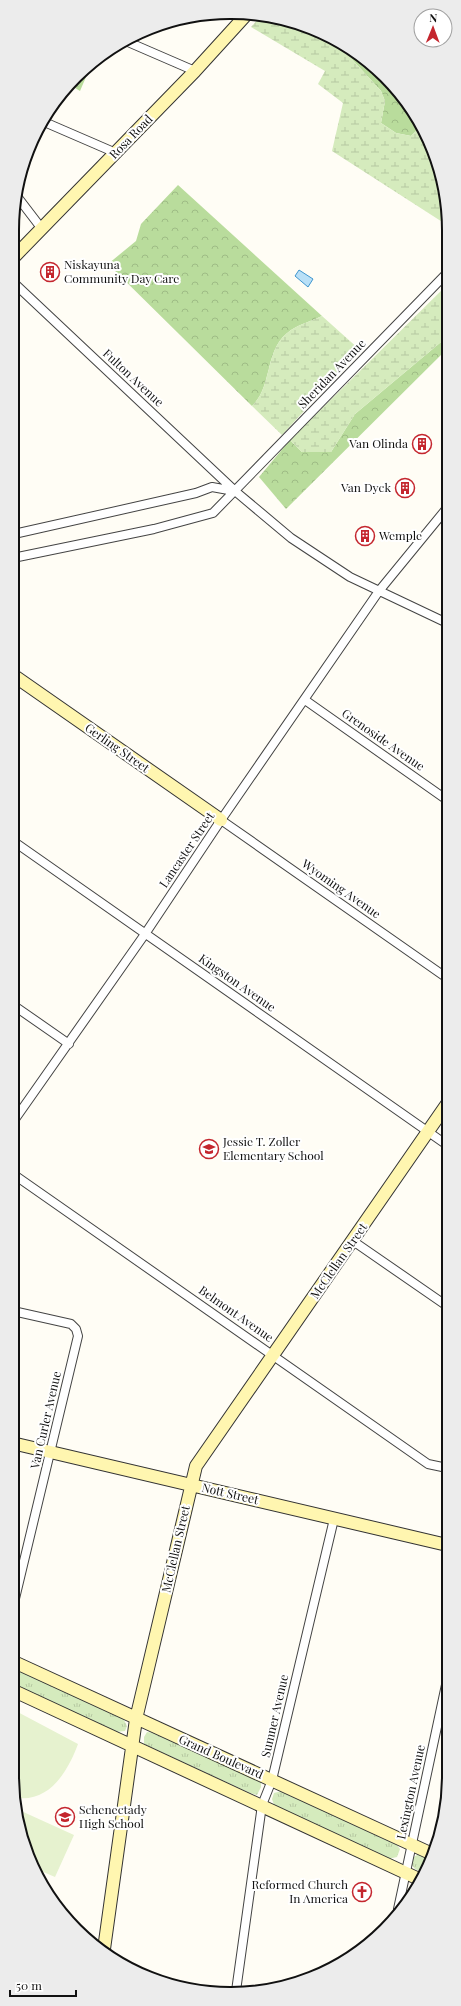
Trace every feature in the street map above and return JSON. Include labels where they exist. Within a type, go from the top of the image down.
[{"type":"street","name":"Rosa Road","points":[[19,252],[195,71],[242,19]]},
{"type":"street","points":[[132,44],[195,71]]},
{"type":"street","points":[[48,124],[116,153]]},
{"type":"street","points":[[21,202],[42,229]]},
{"type":"street","name":"Sheridan Avenue","points":[[19,557],[154,529],[213,513],[442,278]]},
{"type":"street","name":"Fulton Avenue","points":[[19,287],[235,491],[290,538],[350,577],[442,621]]},
{"type":"street","points":[[19,533],[196,493],[212,487],[235,491]]},
{"type":"street","name":"Lancaster Street","points":[[19,1114],[145,934],[221,820],[379,591],[442,514]]},
{"type":"street","name":"Gerling Street","points":[[19,679],[221,820]]},
{"type":"street","name":"Grenoside Avenue","points":[[305,700],[442,796]]},
{"type":"street","name":"Wyoming Avenue","points":[[221,820],[442,975]]},
{"type":"street","name":"Kingston Avenue","points":[[19,845],[442,1141]]},
{"type":"street","points":[[19,1009],[69,1044]]},
{"type":"street","name":"McClellan Street","points":[[105,1945],[131,1746],[136,1719],[196,1466],[442,1111]]},
{"type":"street","name":"Belmont Avenue","points":[[19,1178],[273,1354],[428,1464],[442,1467]]},
{"type":"street","points":[[353,1241],[442,1303]]},
{"type":"street","name":"Van Curler Avenue","points":[[19,1312],[71,1324],[76,1329],[78,1336],[19,1582]]},
{"type":"street","name":"Nott Street","points":[[19,1445],[442,1544]]},
{"type":"street","name":"Sumner Avenue","points":[[237,1987],[262,1805],[272,1780],[334,1518]]},
{"type":"street","name":"Grand Boulevard","points":[[19,1664],[428,1852]]},
{"type":"street","points":[[19,1693],[416,1878]]},
{"type":"street","name":"Lexington Avenue","points":[[400,1902],[442,1704]]},
{"type":"green space","points":[[257,21],[285,26],[324,41],[349,56],[381,91],[385,101],[381,123],[396,133],[411,136],[417,130],[426,150],[435,176],[442,222],[332,151],[343,103],[318,84],[325,71],[251,27]]},
{"type":"green space","points":[[349,56],[370,71],[390,91],[417,130],[411,136],[396,133],[381,123],[385,101],[381,91]]},
{"type":"green space","points":[[87,75],[80,91],[74,88]]},
{"type":"green space","points":[[178,185],[322,316],[291,330],[282,338],[272,357],[263,388],[259,397],[252,406],[108,264],[136,241],[141,224]]},
{"type":"green space","points":[[442,290],[442,341],[355,414],[331,452],[302,452],[290,440]]},
{"type":"green space","points":[[322,316],[360,350],[282,435],[252,406],[259,397],[263,388],[272,357],[282,338],[291,330]]},
{"type":"green space","points":[[442,341],[442,354],[286,509],[259,477],[290,440],[302,452],[331,452],[355,414]]},
{"type":"green space","points":[[19,1671],[43,1680],[123,1718],[127,1726],[125,1731],[116,1732],[19,1687]]},
{"type":"green space","points":[[19,1713],[78,1744],[69,1764],[56,1783],[39,1795],[29,1798],[20,1798],[19,1789]]},
{"type":"green space","points":[[147,1732],[156,1733],[261,1782],[261,1787],[257,1795],[144,1744],[144,1737]]},
{"type":"green space","points":[[282,1791],[397,1845],[400,1849],[397,1857],[388,1859],[274,1805],[272,1799],[274,1793]]},
{"type":"green space","points":[[22,1811],[74,1835],[55,1877],[42,1872],[30,1843]]},
{"type":"green space","points":[[420,1853],[426,1856],[419,1871],[415,1869],[411,1864],[414,1857]]},
{"type":"water","points":[[299,270],[313,279],[308,287],[295,276]]},
{"type":"place","name":"Niskayuna Community Day Care","points":[[50,272]]},
{"type":"place","name":"Van Olinda","points":[[422,444]]},
{"type":"place","name":"Van Dyck","points":[[405,488]]},
{"type":"place","name":"Wemple","points":[[365,536]]},
{"type":"place","name":"Jessie T. Zoller Elementary School","points":[[209,1149]]},
{"type":"place","name":"Schenectady High School","points":[[65,1817]]},
{"type":"place","name":"Reformed Church In America","points":[[362,1892]]}]
